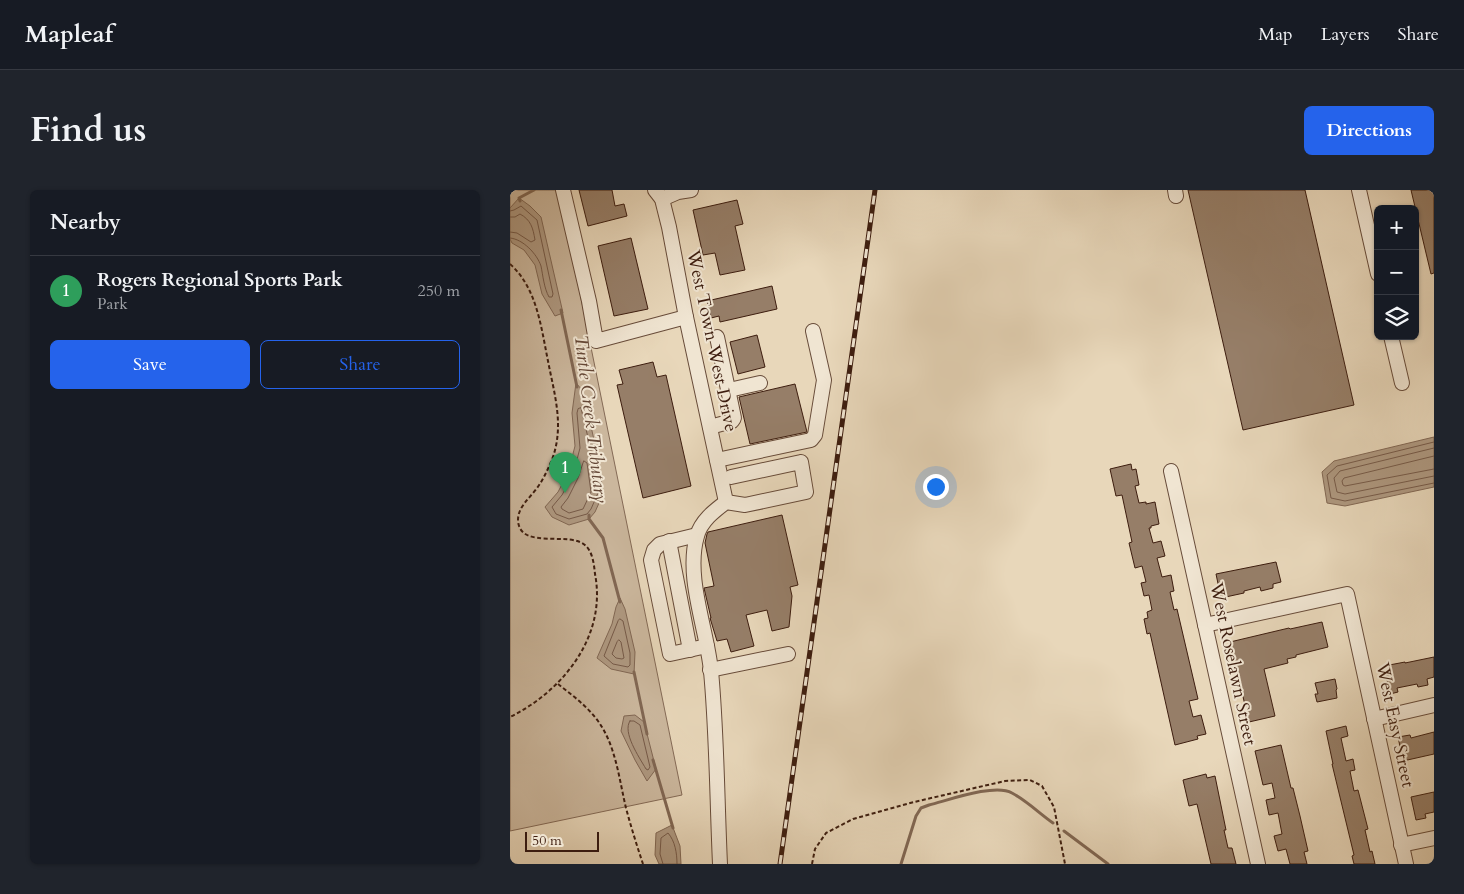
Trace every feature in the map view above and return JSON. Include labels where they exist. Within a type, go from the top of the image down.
[{"type":"street","points":[[563,190],[589,301],[596,342],[686,317]]},
{"type":"street","points":[[658,195],[691,190]]},
{"type":"street","points":[[1359,190],[1374,256]]},
{"type":"street","name":"West Town West Drive","points":[[658,195],[669,227],[686,317],[726,502]]},
{"type":"street","points":[[717,460],[811,440],[815,435],[824,380],[813,331]]},
{"type":"street","points":[[710,427],[732,421],[734,418],[717,337]]},
{"type":"street","points":[[1392,340],[1402,383]]},
{"type":"street","points":[[729,390],[760,383]]},
{"type":"street","points":[[720,864],[710,670],[695,583],[694,557],[697,535],[704,521],[711,513],[726,502],[745,505],[806,492],[800,462],[731,477]]},
{"type":"street","name":"West Roselawn Street","points":[[1171,471],[1258,864]]},
{"type":"street","points":[[697,535],[660,544],[654,550],[651,560],[670,654],[707,646]]},
{"type":"street","points":[[669,541],[690,650]]},
{"type":"street","name":"West Easy Street","points":[[1205,625],[1347,594],[1406,864]]},
{"type":"street","points":[[710,670],[788,654]]},
{"type":"street","points":[[1374,719],[1434,705]]},
{"type":"street","points":[[1401,845],[1434,838]]},
{"type":"path","points":[[510,264],[529,289],[539,314],[554,389],[558,424],[557,445],[551,462],[545,476],[521,508],[518,515],[518,524],[522,532],[539,539],[565,538],[578,540],[585,544],[590,550],[597,585],[597,604],[593,623],[585,645],[572,666],[544,696],[528,708],[510,717]]},
{"type":"path","points":[[558,683],[585,706],[598,721],[608,739],[615,758],[630,822],[643,864]]},
{"type":"path","points":[[812,864],[815,849],[826,833],[853,819],[914,802],[1005,781],[1030,780],[1042,786],[1054,807],[1066,864]]},
{"type":"shaded area","points":[[510,190],[559,190],[682,795],[510,831]]},
{"type":"water","points":[[519,198],[541,217],[563,313],[555,316],[542,294],[535,265],[524,250],[512,243],[510,239],[510,208]]},
{"type":"water","points":[[576,383],[583,391],[599,462],[603,494],[595,512],[589,519],[569,525],[552,517],[545,507],[558,492],[568,473],[575,446],[572,413]]},
{"type":"water","points":[[1434,437],[1434,487],[1345,506],[1327,503],[1322,472],[1334,461]]},
{"type":"water","points":[[620,598],[625,609],[635,652],[634,674],[611,669],[597,658],[612,624]]},
{"type":"water","points":[[635,715],[644,722],[656,769],[647,781],[621,731],[624,716]]},
{"type":"water","points":[[672,825],[680,846],[681,864],[659,864],[655,855],[656,833]]},
{"type":"building","points":[[579,190],[612,190],[615,206],[624,204],[627,216],[588,226]]},
{"type":"building","points":[[1188,190],[1305,190],[1354,405],[1243,430]]},
{"type":"building","points":[[1411,190],[1434,190],[1434,273],[1431,274],[1419,224],[1419,205],[1415,205]]},
{"type":"building","points":[[737,200],[743,224],[735,226],[745,270],[720,275],[715,253],[703,255],[693,210]]},
{"type":"building","points":[[631,238],[648,309],[614,316],[598,246]]},
{"type":"building","points":[[772,286],[777,309],[720,322],[719,316],[711,318],[707,301]]},
{"type":"building","points":[[757,335],[765,367],[738,374],[730,342]]},
{"type":"building","points":[[653,362],[657,377],[666,375],[691,486],[643,498],[617,385],[623,384],[619,370]]},
{"type":"building","points":[[795,384],[807,432],[750,444],[739,397]]},
{"type":"building","points":[[1131,464],[1132,470],[1136,469],[1139,485],[1135,486],[1139,503],[1155,502],[1159,524],[1149,528],[1153,543],[1161,541],[1165,556],[1157,558],[1162,577],[1171,575],[1174,591],[1170,592],[1174,610],[1177,609],[1198,699],[1189,701],[1193,717],[1201,715],[1206,734],[1197,736],[1198,739],[1175,745],[1150,633],[1147,634],[1144,619],[1148,618],[1147,612],[1152,610],[1149,595],[1144,596],[1141,583],[1146,582],[1142,566],[1135,568],[1129,543],[1132,542],[1122,495],[1116,496],[1110,469]]},
{"type":"building","points":[[782,515],[798,585],[790,587],[792,596],[789,627],[772,631],[767,610],[746,615],[754,646],[731,652],[727,639],[717,641],[710,618],[704,588],[714,586],[705,543],[707,534],[708,532]]},
{"type":"building","points":[[1276,562],[1281,582],[1273,584],[1273,588],[1261,591],[1260,587],[1221,598],[1216,574]]},
{"type":"building","points":[[1322,622],[1328,647],[1296,655],[1296,657],[1287,659],[1288,663],[1264,669],[1275,716],[1249,722],[1230,642]]},
{"type":"building","points":[[1434,657],[1434,677],[1427,679],[1428,685],[1418,687],[1417,684],[1397,688],[1398,692],[1390,694],[1384,666]]},
{"type":"building","points":[[1335,679],[1337,698],[1317,702],[1315,694],[1318,694],[1315,683]]},
{"type":"building","points":[[1346,726],[1348,736],[1341,738],[1346,761],[1353,759],[1355,770],[1350,771],[1354,791],[1358,790],[1368,829],[1365,830],[1370,852],[1372,851],[1375,864],[1354,864],[1352,856],[1354,855],[1332,764],[1326,731]]},
{"type":"building","points":[[1434,732],[1434,754],[1403,761],[1398,737],[1410,735],[1411,738]]},
{"type":"building","points":[[1281,745],[1308,851],[1304,852],[1307,864],[1290,864],[1286,849],[1278,851],[1274,836],[1282,834],[1278,813],[1269,815],[1266,800],[1275,798],[1272,783],[1263,785],[1255,751]]},
{"type":"building","points":[[1206,774],[1207,778],[1215,776],[1228,848],[1232,848],[1236,864],[1211,864],[1197,804],[1189,806],[1183,780]]},
{"type":"building","points":[[1434,792],[1434,812],[1425,814],[1426,818],[1416,820],[1411,797]]},
{"type":"waterway","name":"Turtle Creek Tributary","points":[[520,201],[519,198],[534,190]]},
{"type":"waterway","name":"Turtle Creek Tributary","points":[[561,310],[577,387]]},
{"type":"waterway","name":"Turtle Creek Tributary","points":[[589,515],[589,519],[603,538],[620,602]]},
{"type":"waterway","name":"Turtle Creek Tributary","points":[[634,672],[647,734]]},
{"type":"waterway","name":"Turtle Creek Tributary","points":[[653,760],[673,828]]},
{"type":"waterway","points":[[901,864],[916,816],[921,808],[960,796],[984,791],[1004,790],[1023,800],[1053,823]]},
{"type":"waterway","points":[[1064,831],[1108,864]]},
{"type":"railway","points":[[780,864],[875,190]]},
{"type":"place","name":"Rogers Regional Sports Park","points":[[565,493]]}]
